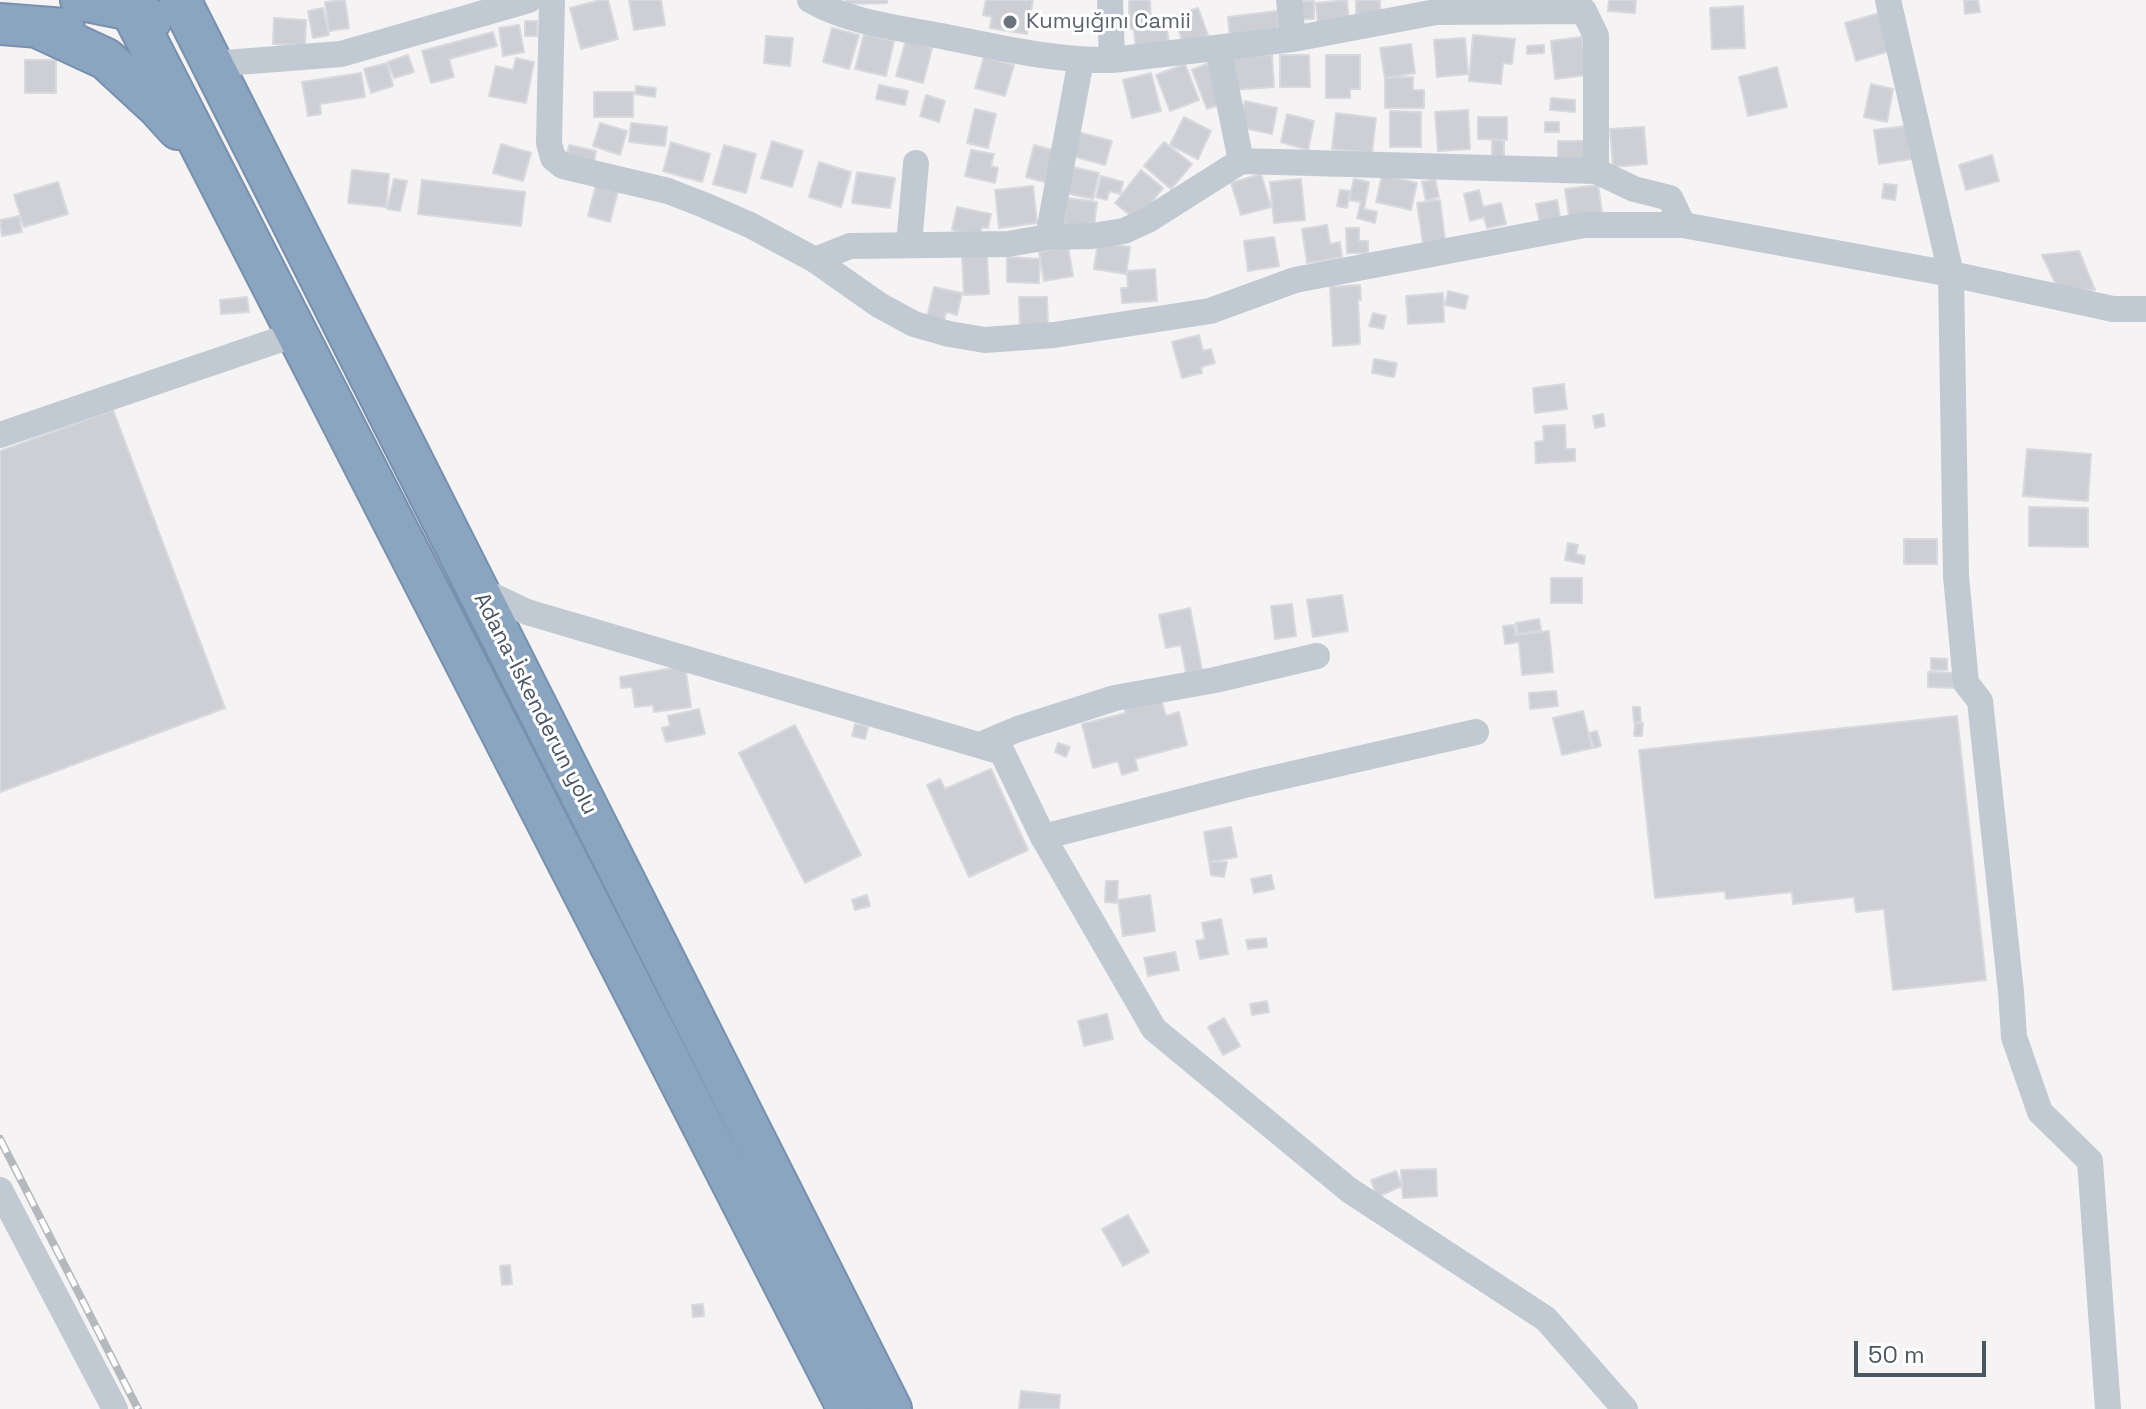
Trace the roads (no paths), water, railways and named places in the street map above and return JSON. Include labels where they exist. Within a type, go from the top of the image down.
[{"type":"highway","points":[[81,0],[155,12],[212,64]]},
{"type":"highway","points":[[19,25],[117,33],[155,12]]},
{"type":"highway","points":[[155,12],[209,163],[848,1409]]},
{"type":"highway","points":[[19,25],[106,59],[157,106],[209,163]]},
{"type":"highway","name":"Adana-İskenderun yolu","points":[[212,64],[891,1409]]},
{"type":"street","points":[[212,64],[341,54],[529,0]]},
{"type":"street","points":[[552,0],[549,143],[553,158],[563,166],[668,191],[750,225],[815,260],[879,305],[914,324],[949,334],[985,340],[1054,335],[1210,311],[1295,280],[1584,225],[1683,225],[1951,274],[2113,309],[2146,309]]},
{"type":"street","points":[[810,0],[832,11],[890,26],[1081,60],[1112,60],[1293,39],[1436,12],[1544,6],[1584,11],[1596,36],[1596,171]]},
{"type":"street","points":[[1110,0],[1112,60]]},
{"type":"street","points":[[1289,0],[1293,39]]},
{"type":"street","points":[[1888,0],[1951,274],[1956,576],[1966,683],[1980,701],[2014,1037],[2040,1112],[2090,1161],[2108,1409]]},
{"type":"street","points":[[1218,48],[1241,161]]},
{"type":"street","points":[[1048,237],[1081,60]]},
{"type":"street","points":[[815,260],[850,246],[1008,244],[1048,237],[1092,236],[1124,231],[1148,220],[1241,161],[1596,171],[1634,189],[1670,198],[1683,225]]},
{"type":"street","points":[[909,245],[916,163]]},
{"type":"street","points":[[0,435],[296,334]]},
{"type":"street","points":[[476,588],[527,612],[1002,752],[1043,837],[1154,1029],[1349,1190],[1546,1319],[1625,1409]]},
{"type":"street","points":[[980,745],[1018,729],[1115,698],[1215,680],[1317,656]]},
{"type":"street","points":[[1043,837],[1249,784],[1476,732]]},
{"type":"street","points":[[0,1190],[115,1409]]},
{"type":"railway","points":[[0,1139],[138,1409]]},
{"type":"place","name":"Kumyığını Camii","points":[[1010,22]]}]
